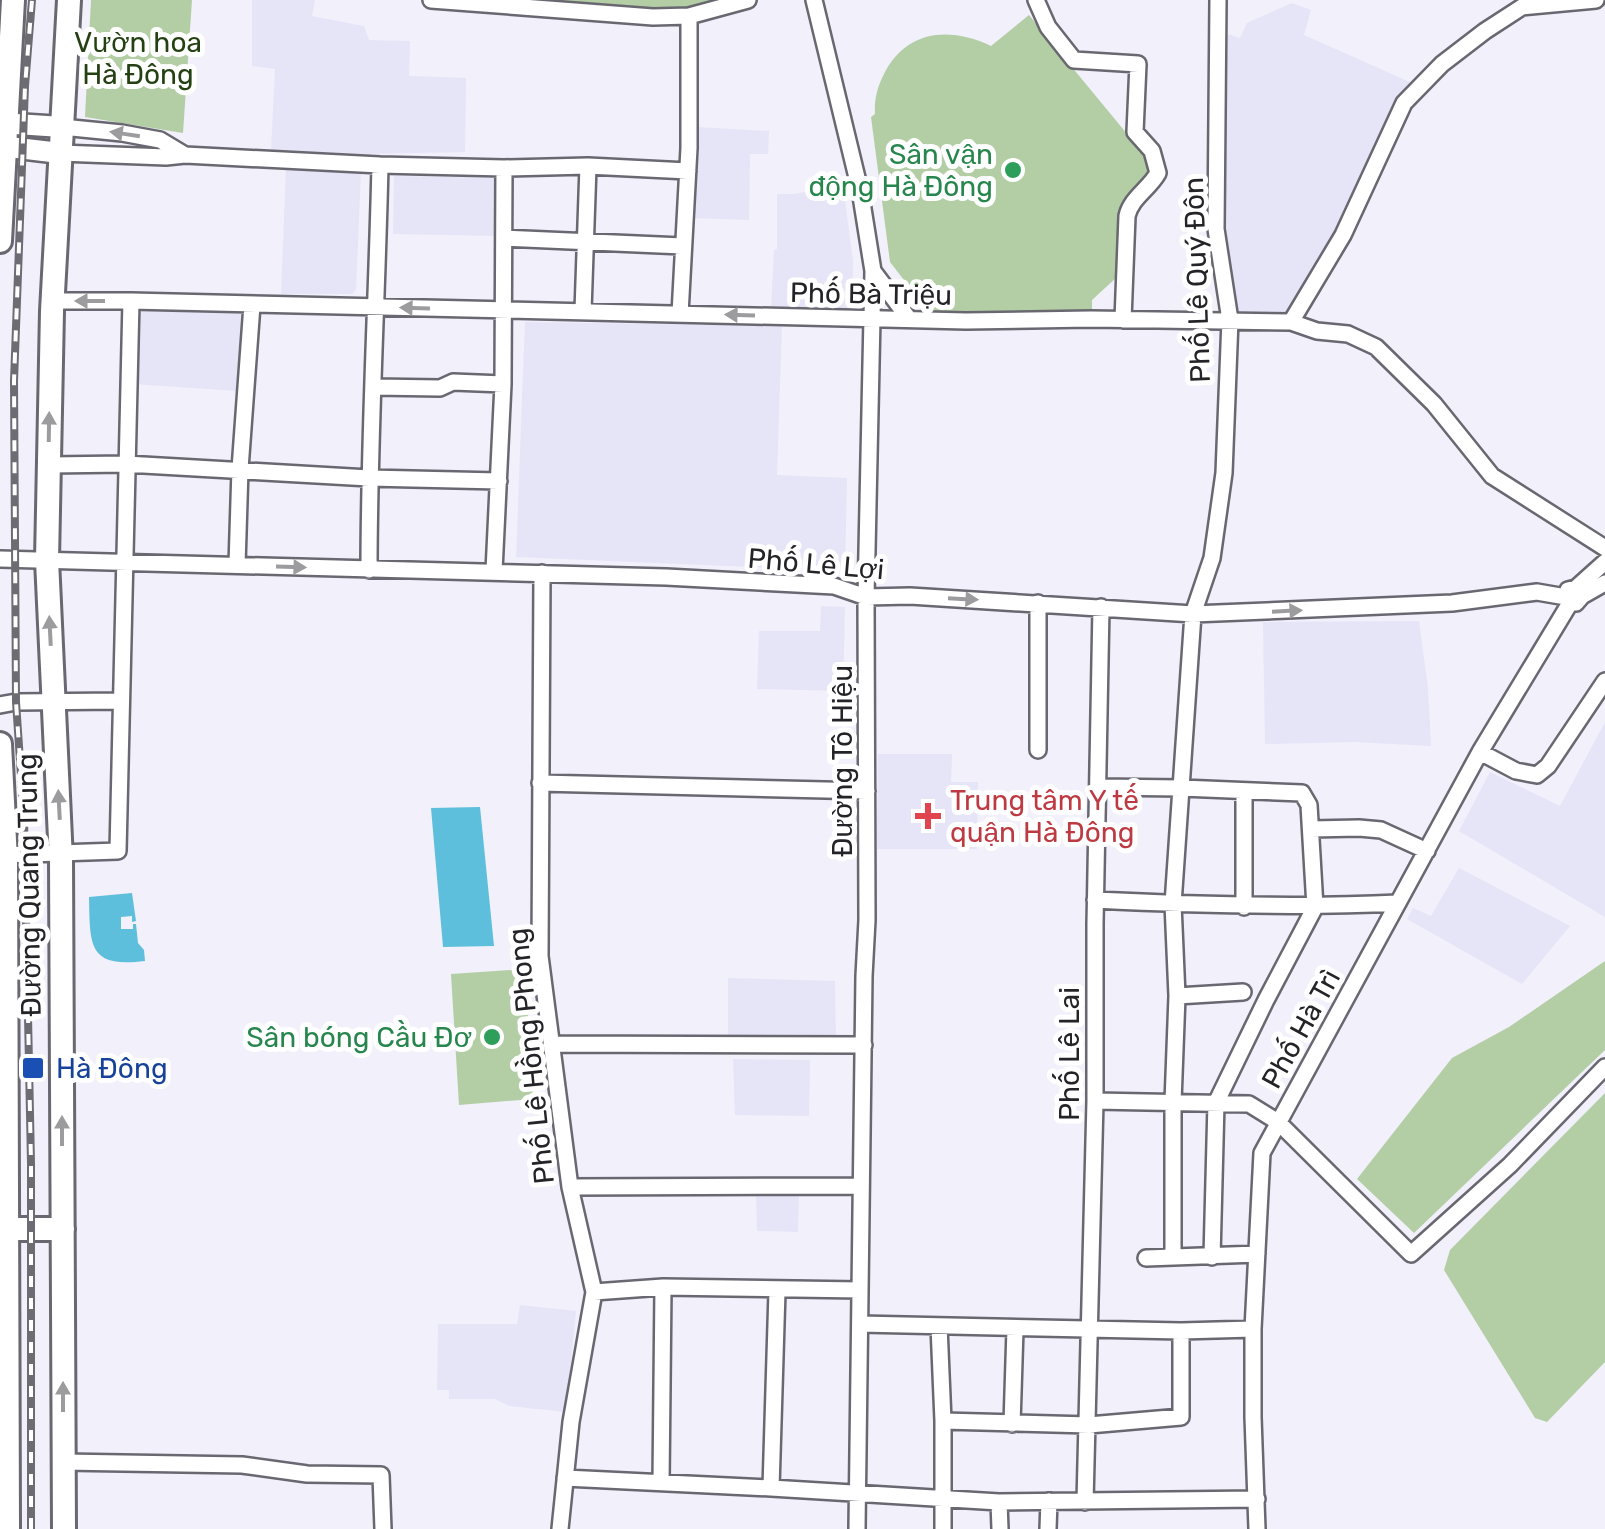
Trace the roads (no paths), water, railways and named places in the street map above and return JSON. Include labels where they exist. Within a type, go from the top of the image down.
[{"type":"highway","points":[[0,241],[13,0]]},
{"type":"highway","name":"Đường Quang Trung","points":[[64,1529],[61,854],[47,560],[52,301],[67,153],[69,0]]},
{"type":"highway","name":"Đường Quang Trung","points":[[0,744],[8,1529]]},
{"type":"highway","points":[[4,1229],[63,1228]]},
{"type":"main road","points":[[3,134],[68,128]]},
{"type":"main road","points":[[3,134],[67,153]]},
{"type":"street","points":[[432,0],[636,16],[689,16],[748,0]]},
{"type":"street","name":"Đường Tô Hiệu","points":[[814,0],[860,190],[873,271],[856,1529]]},
{"type":"street","points":[[1036,0],[1048,27],[1074,60],[1138,64],[1135,132],[1152,152],[1158,173],[1126,216],[1124,320]]},
{"type":"street","name":"Phố Lê Quý Đôn","points":[[1173,1257],[1177,996],[1173,904],[1193,614],[1212,558],[1224,473],[1230,320],[1216,229],[1218,0]]},
{"type":"street","points":[[1292,322],[1344,235],[1404,104],[1414,93],[1442,64],[1522,7],[1596,0]]},
{"type":"street","points":[[680,314],[688,171],[689,16]]},
{"type":"street","points":[[68,128],[160,140],[184,155]]},
{"type":"street","points":[[67,153],[688,171]]},
{"type":"street","points":[[369,570],[380,165]]},
{"type":"street","points":[[583,311],[588,166]]},
{"type":"street","points":[[494,571],[503,384],[504,168]]},
{"type":"street","points":[[504,238],[682,246]]},
{"type":"street","points":[[873,271],[909,319]]},
{"type":"street","points":[[3,854],[118,852],[131,300]]},
{"type":"street","name":"Phố Bà Triệu","points":[[52,301],[872,319],[1292,322],[1318,331],[1348,334],[1376,346],[1420,389],[1492,476],[1605,548]]},
{"type":"street","points":[[237,566],[252,305]]},
{"type":"street","points":[[374,387],[440,388],[453,382],[503,384]]},
{"type":"street","points":[[49,466],[126,464],[498,481]]},
{"type":"street","name":"Phố Lê Lợi","points":[[0,559],[494,571],[834,586],[866,596],[1193,614],[1452,603],[1537,592],[1573,596]]},
{"type":"street","points":[[1573,596],[1605,562]]},
{"type":"street","name":"Phố Lê Hồng Phong","points":[[542,573],[540,956],[570,1188],[594,1292],[571,1422],[560,1529]]},
{"type":"street","points":[[1573,596],[1605,583]]},
{"type":"street","name":"Phố Hà Trì","points":[[1257,1529],[1254,1329],[1262,1153],[1480,752],[1573,596]]},
{"type":"street","points":[[1038,603],[1038,750]]},
{"type":"street","name":"Phố Lê Lai","points":[[1085,1502],[1102,606]]},
{"type":"street","points":[[1480,752],[1516,771],[1536,775],[1548,766],[1605,681]]},
{"type":"street","points":[[0,704],[121,701]]},
{"type":"street","points":[[540,782],[867,791]]},
{"type":"street","points":[[1098,787],[1302,793],[1309,805],[1314,907],[1216,1102],[1212,1257]]},
{"type":"street","points":[[1244,790],[1244,907]]},
{"type":"street","points":[[1312,829],[1381,830],[1427,851]]},
{"type":"street","points":[[1096,900],[1244,907],[1398,903]]},
{"type":"street","points":[[1177,996],[1243,992]]},
{"type":"street","points":[[552,1044],[864,1045]]},
{"type":"street","points":[[1095,1101],[1250,1104],[1278,1122],[1411,1254],[1510,1165],[1605,1067]]},
{"type":"street","points":[[570,1188],[862,1186]]},
{"type":"street","points":[[1146,1258],[1256,1254]]},
{"type":"street","points":[[594,1292],[663,1287],[860,1290]]},
{"type":"street","points":[[662,1483],[663,1287]]},
{"type":"street","points":[[771,1488],[777,1291]]},
{"type":"street","points":[[860,1324],[1015,1329],[1254,1329]]},
{"type":"street","points":[[939,1326],[944,1529]]},
{"type":"street","points":[[1012,1424],[1015,1329]]},
{"type":"street","points":[[943,1421],[1088,1425],[1182,1417],[1182,1331]]},
{"type":"street","points":[[63,1462],[242,1465],[308,1474],[381,1474],[383,1529]]},
{"type":"street","points":[[565,1478],[1000,1502],[1257,1499]]},
{"type":"street","points":[[1048,1501],[1048,1529]]},
{"type":"street","points":[[1000,1502],[1000,1529]]},
{"type":"water","points":[[480,807],[494,946],[443,947],[431,808]]},
{"type":"water","points":[[132,893],[136,921],[132,922],[132,916],[121,917],[121,929],[133,929],[136,924],[145,961],[112,961],[102,957],[92,941],[89,897]]},
{"type":"railway","points":[[31,1529],[31,1163],[24,819],[16,702],[14,381],[32,0]]},
{"type":"place","name":"Sân vận động Hà Đông","points":[[1013,170]]},
{"type":"place","name":"Trung tâm Y tế quận Hà Đông","points":[[928,816]]},
{"type":"place","name":"Sân bóng Cầu Đơ","points":[[492,1037]]},
{"type":"place","name":"Hà Đông","points":[[33,1068]]},
{"type":"park label","name":"Vườn hoa Hà Đông","points":[[138,58]]}]
